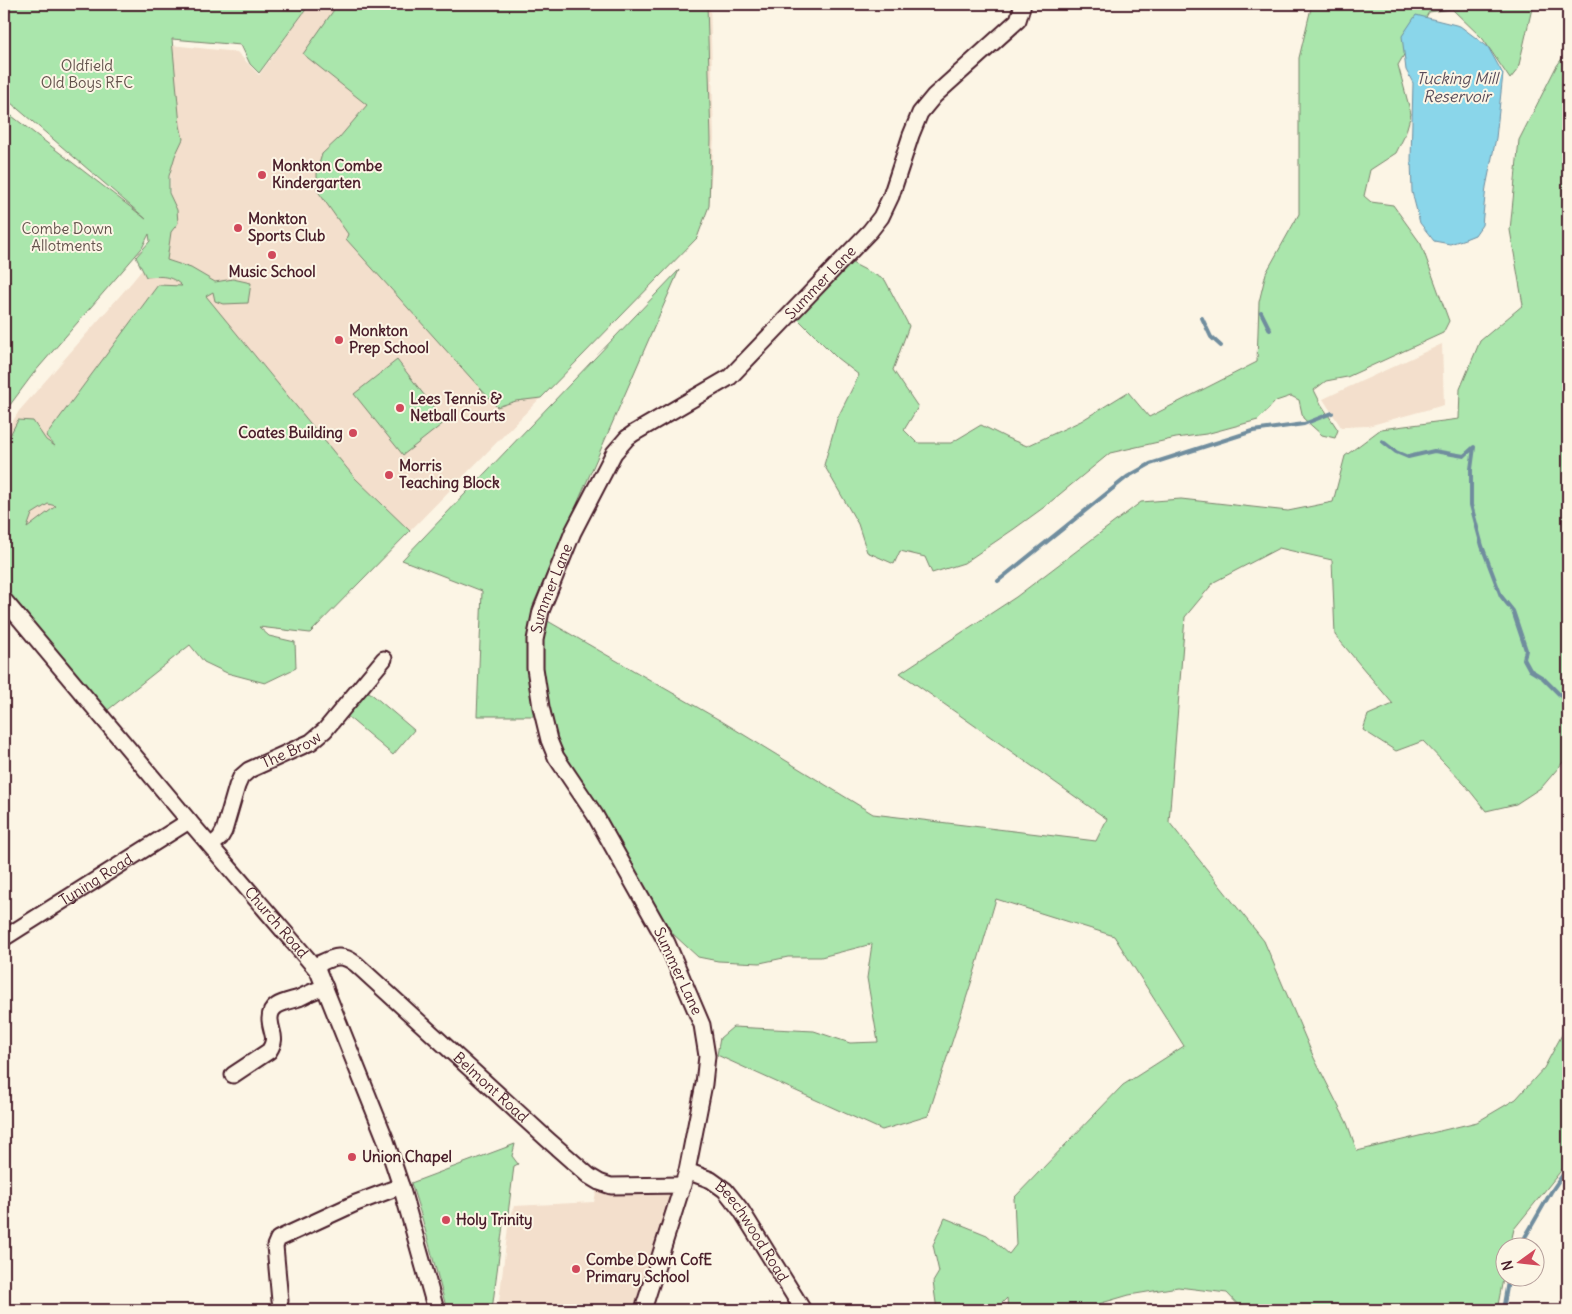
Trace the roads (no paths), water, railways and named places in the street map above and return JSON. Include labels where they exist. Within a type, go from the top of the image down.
[{"type":"street","name":"Summer Lane","points":[[643,1310],[685,1178],[704,1084],[707,1056],[702,1025],[666,942],[595,815],[556,757],[549,740],[535,668],[535,640],[541,611],[573,532],[614,453],[627,438],[730,377],[870,231],[881,217],[891,196],[920,113],[934,96],[1018,20],[1023,4]]},
{"type":"street","name":"Church Road","points":[[4,600],[306,960],[314,966],[325,987],[385,1138],[401,1186],[436,1310]]},
{"type":"street","name":"The Brow","points":[[211,846],[220,838],[226,828],[241,777],[249,770],[310,742],[325,730],[384,659]]},
{"type":"street","name":"Tyning Road","points":[[4,938],[189,821]]},
{"type":"street","name":"Belmont Road","points":[[314,966],[339,957],[347,957],[547,1139],[589,1176],[599,1182],[611,1186],[685,1178]]},
{"type":"street","points":[[233,1075],[269,1051],[274,1037],[270,1020],[272,1011],[278,1005],[325,987]]},
{"type":"street","name":"Beechwood Road","points":[[685,1178],[711,1180],[725,1190],[741,1210],[803,1310]]},
{"type":"street","points":[[280,1301],[275,1246],[278,1239],[356,1203],[401,1186]]},
{"type":"water","name":"Tucking Mill Reservoir","points":[[1416,15],[1460,26],[1488,47],[1503,74],[1496,138],[1486,187],[1482,225],[1475,235],[1450,244],[1434,241],[1420,223],[1412,192],[1413,83],[1406,70],[1402,36]]},
{"type":"waterway","points":[[1261,312],[1270,330]]},
{"type":"waterway","points":[[1202,318],[1211,337],[1221,346]]},
{"type":"waterway","points":[[998,581],[1127,477],[1150,464],[1253,431],[1304,424],[1332,413]]},
{"type":"waterway","points":[[1382,441],[1396,452],[1408,457],[1434,451],[1464,456],[1474,447],[1471,469],[1471,505],[1482,546],[1501,596],[1513,611],[1526,650],[1524,659],[1530,670],[1543,678],[1568,703]]},
{"type":"waterway","points":[[1526,1236],[1568,1167]]},
{"type":"waterway","points":[[1503,1310],[1507,1286]]},
{"type":"place","name":"Monkton Combe Kindergarten","points":[[262,175]]},
{"type":"place","name":"Monkton Sports Club","points":[[238,228]]},
{"type":"place","name":"Music School","points":[[272,255]]},
{"type":"place","name":"Monkton Prep School","points":[[339,340]]},
{"type":"place","name":"Lees Tennis & Netball Courts","points":[[400,408]]},
{"type":"place","name":"Coates Building","points":[[353,433]]},
{"type":"place","name":"Morris Teaching Block","points":[[389,475]]},
{"type":"place","name":"Union Chapel","points":[[352,1157]]},
{"type":"place","name":"Holy Trinity","points":[[446,1220]]},
{"type":"place","name":"Combe Down CofE Primary School","points":[[576,1269]]},
{"type":"park label","name":"Oldfield Old Boys RFC","points":[[87,74]]},
{"type":"park label","name":"Combe Down Allotments","points":[[67,238]]}]
